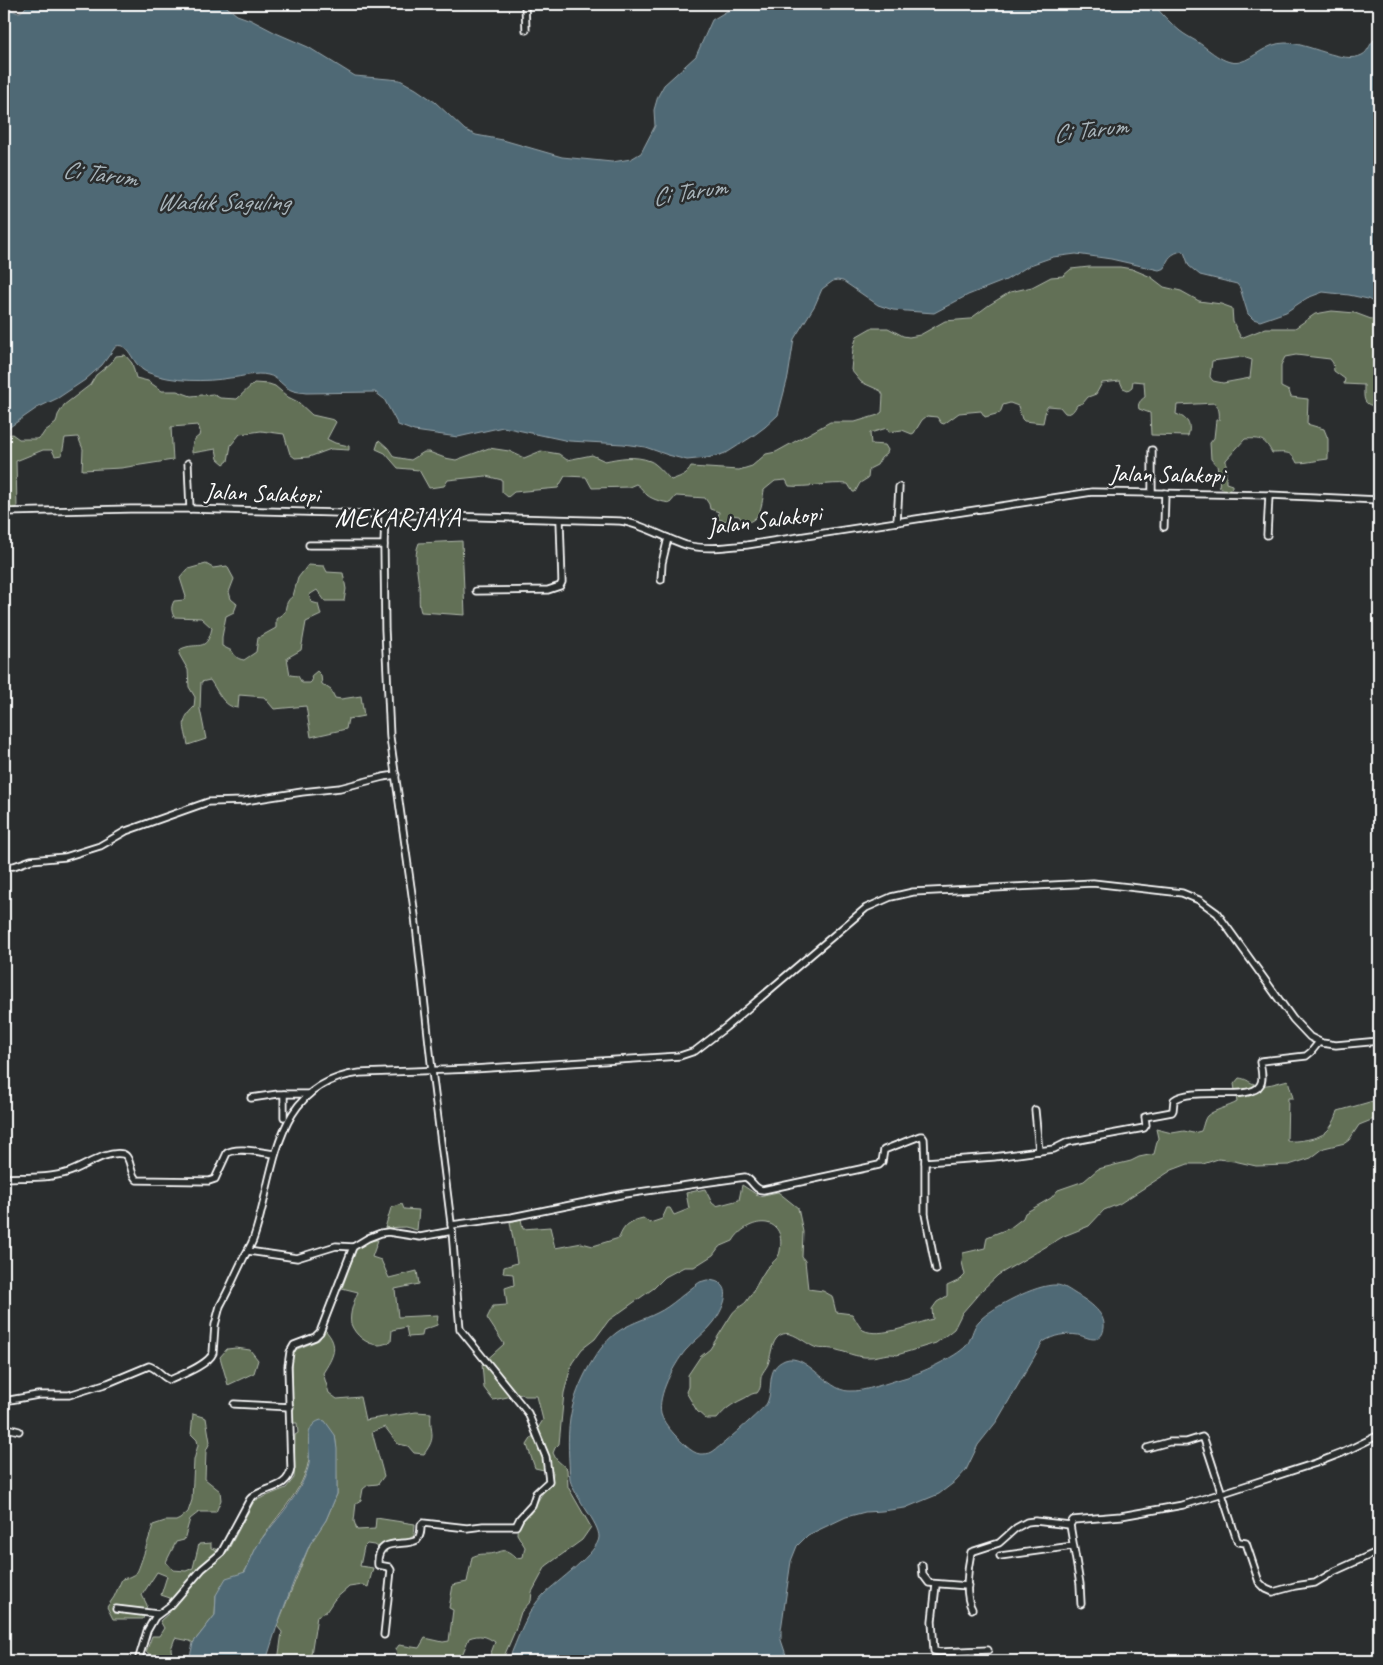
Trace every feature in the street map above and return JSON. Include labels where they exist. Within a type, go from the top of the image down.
[{"type":"street","points":[[465,4],[471,4]]},
{"type":"street","points":[[526,4],[526,30]]},
{"type":"street","points":[[1152,450],[1152,493]]},
{"type":"street","points":[[188,463],[190,509]]},
{"type":"street","points":[[898,522],[899,487]]},
{"type":"street","name":"Jalan Salakopi","points":[[4,512],[190,509],[624,522],[688,545],[710,548],[747,545],[1084,493],[1269,495],[1379,500]]},
{"type":"street","points":[[1164,527],[1165,494]]},
{"type":"street","points":[[1267,535],[1269,495]]},
{"type":"street","points":[[384,1635],[391,1570],[389,1567],[378,1565],[378,1556],[382,1549],[391,1545],[416,1540],[420,1536],[421,1525],[423,1524],[468,1528],[516,1526],[520,1518],[532,1505],[536,1493],[549,1481],[548,1463],[528,1413],[460,1329],[452,1228],[389,712],[386,644],[385,515]]},
{"type":"street","points":[[476,592],[548,590],[560,586],[562,582],[560,520]]},
{"type":"street","points":[[661,580],[662,563],[668,538]]},
{"type":"street","points":[[310,545],[384,545]]},
{"type":"street","points":[[4,867],[32,860],[66,856],[100,846],[126,831],[208,802],[228,803],[340,788],[396,775]]},
{"type":"street","points":[[4,1401],[38,1395],[67,1395],[108,1383],[149,1366],[155,1368],[170,1380],[208,1360],[213,1353],[215,1325],[220,1306],[255,1236],[275,1154],[283,1131],[299,1104],[309,1094],[331,1079],[347,1074],[541,1066],[684,1055],[697,1050],[726,1027],[866,908],[891,897],[913,892],[1084,883],[1182,893],[1200,900],[1217,913],[1293,1019],[1306,1034],[1319,1042],[1336,1045],[1379,1040]]},
{"type":"street","points":[[925,1162],[1054,1149],[1074,1140],[1144,1128],[1146,1125],[1145,1117],[1172,1112],[1174,1100],[1181,1096],[1202,1093],[1234,1094],[1255,1089],[1262,1083],[1262,1060],[1306,1056],[1319,1042]]},
{"type":"street","points":[[251,1098],[284,1094],[309,1094]]},
{"type":"street","points":[[284,1094],[284,1117]]},
{"type":"street","points":[[1035,1110],[1038,1151]]},
{"type":"street","points":[[138,1661],[147,1631],[158,1614],[171,1605],[202,1569],[221,1553],[251,1497],[280,1485],[289,1476],[291,1468],[288,1366],[291,1349],[296,1343],[315,1337],[320,1332],[354,1247],[368,1238],[379,1233],[388,1232],[420,1237],[452,1228],[512,1218],[630,1193],[745,1177],[750,1180],[756,1189],[763,1190],[878,1165],[882,1161],[884,1150],[922,1136],[924,1139],[925,1162],[925,1214],[936,1270]]},
{"type":"street","points":[[4,1178],[60,1175],[108,1155],[117,1154],[126,1156],[132,1175],[137,1180],[209,1181],[215,1179],[230,1150],[275,1154]]},
{"type":"street","points":[[248,1251],[297,1258],[336,1246],[354,1247]]},
{"type":"street","points":[[234,1404],[290,1407]]},
{"type":"street","points":[[4,1431],[11,1429],[19,1431]]},
{"type":"street","points":[[1080,1604],[1080,1584],[1070,1525],[1074,1520],[1121,1516],[1223,1494],[1333,1457],[1379,1435]]},
{"type":"street","points":[[1147,1448],[1169,1442],[1186,1442],[1204,1438],[1237,1540],[1246,1543],[1259,1582],[1269,1591],[1273,1592],[1315,1583],[1335,1571],[1379,1551]]},
{"type":"street","points":[[972,1609],[969,1603],[968,1586],[970,1554],[973,1550],[999,1543],[1016,1528],[1027,1522],[1035,1521],[1070,1525]]},
{"type":"street","points":[[1000,1556],[1073,1546]]},
{"type":"street","points":[[922,1565],[924,1578],[929,1583],[968,1586]]},
{"type":"street","points":[[936,1585],[932,1622],[934,1651],[988,1650]]},
{"type":"street","points":[[116,1609],[158,1614]]},
{"type":"green space","points":[[1120,267],[1132,269],[1151,277],[1164,287],[1181,291],[1199,301],[1221,304],[1232,308],[1233,322],[1241,338],[1266,328],[1295,328],[1315,314],[1332,311],[1355,313],[1379,322],[1379,406],[1369,405],[1365,401],[1364,385],[1344,384],[1345,379],[1334,371],[1333,363],[1330,359],[1296,355],[1285,357],[1281,365],[1281,387],[1289,391],[1291,397],[1308,399],[1307,424],[1324,429],[1328,439],[1328,459],[1297,463],[1290,454],[1272,453],[1262,440],[1245,439],[1226,460],[1226,483],[1232,485],[1232,488],[1227,490],[1219,487],[1220,478],[1217,466],[1211,459],[1210,443],[1214,438],[1216,420],[1219,420],[1219,413],[1215,403],[1177,405],[1176,414],[1188,422],[1188,436],[1151,435],[1150,413],[1139,409],[1140,402],[1145,397],[1144,382],[1133,381],[1132,387],[1128,390],[1123,388],[1120,381],[1102,383],[1096,394],[1077,405],[1071,413],[1065,413],[1060,407],[1048,406],[1043,423],[1024,421],[1018,406],[1010,403],[1003,405],[1000,413],[985,417],[981,411],[959,413],[944,424],[937,417],[927,416],[912,434],[902,430],[889,432],[887,428],[870,433],[871,444],[885,445],[888,450],[877,465],[869,469],[868,478],[860,483],[855,492],[853,492],[848,484],[789,486],[786,480],[775,481],[764,490],[760,511],[750,522],[744,523],[739,516],[731,515],[726,521],[718,519],[719,512],[710,509],[705,498],[676,496],[670,503],[667,503],[649,497],[636,484],[629,487],[592,488],[586,477],[565,476],[558,488],[514,492],[508,497],[502,492],[502,480],[486,476],[448,480],[444,486],[429,488],[419,470],[398,468],[385,453],[376,449],[379,440],[394,457],[411,460],[424,452],[429,452],[456,460],[489,448],[509,451],[524,458],[541,451],[559,454],[567,460],[592,455],[605,461],[621,458],[639,458],[652,462],[671,480],[685,474],[691,467],[739,470],[752,466],[766,454],[776,452],[830,422],[855,422],[882,412],[883,395],[881,391],[861,382],[851,370],[853,348],[857,336],[871,328],[888,328],[909,337],[920,335],[945,321],[970,319],[1010,292],[1032,287],[1051,277],[1063,276],[1071,269]],"holes":[[[1243,357],[1252,360],[1250,378],[1223,383],[1213,381],[1210,377],[1212,361]]]},
{"type":"green space","points":[[125,355],[132,363],[136,378],[148,381],[162,391],[177,391],[191,396],[213,394],[220,398],[237,399],[254,383],[275,386],[288,397],[298,402],[312,415],[334,420],[336,422],[327,439],[349,446],[349,450],[331,449],[309,457],[295,458],[290,454],[284,434],[261,431],[240,434],[231,445],[228,461],[224,464],[218,459],[216,449],[192,453],[193,443],[199,436],[198,425],[171,427],[173,460],[121,468],[82,470],[83,449],[78,437],[65,438],[62,455],[55,456],[52,450],[43,450],[16,461],[17,508],[6,509],[4,491],[4,436],[12,434],[19,439],[36,439],[41,437],[45,431],[56,423],[64,405],[90,385],[96,375],[111,363],[116,356]]},
{"type":"green space","points":[[462,541],[465,615],[421,612],[416,559],[419,543]]},
{"type":"green space","points":[[206,564],[213,568],[227,566],[234,579],[229,592],[231,599],[237,604],[234,612],[226,616],[222,646],[244,660],[256,652],[258,638],[276,628],[276,619],[285,612],[289,599],[293,596],[298,578],[308,565],[324,566],[327,572],[343,573],[346,589],[344,601],[325,601],[317,590],[309,595],[311,602],[318,604],[321,615],[306,622],[301,650],[287,658],[290,675],[298,676],[302,683],[310,683],[312,681],[311,676],[317,671],[321,675],[322,684],[331,690],[335,698],[361,696],[364,716],[348,719],[346,729],[311,737],[306,706],[274,709],[264,697],[239,695],[238,708],[233,707],[221,698],[210,680],[201,682],[200,709],[206,739],[188,745],[184,724],[186,716],[194,707],[195,697],[189,687],[188,670],[179,654],[181,649],[204,644],[210,636],[212,628],[201,618],[174,617],[172,607],[174,601],[184,600],[186,597],[180,578],[188,569]]},
{"type":"green space","points":[[1239,1078],[1258,1085],[1288,1080],[1293,1098],[1288,1098],[1287,1141],[1307,1140],[1323,1134],[1332,1125],[1338,1111],[1373,1101],[1379,1106],[1379,1117],[1359,1125],[1345,1143],[1324,1148],[1311,1158],[1289,1165],[1256,1166],[1218,1159],[1203,1164],[1188,1164],[1172,1170],[1119,1204],[1104,1210],[1089,1226],[1064,1236],[998,1275],[962,1313],[954,1329],[936,1343],[897,1355],[865,1357],[832,1349],[817,1348],[791,1334],[781,1335],[773,1345],[768,1364],[761,1376],[760,1387],[757,1393],[751,1394],[732,1405],[717,1419],[706,1419],[697,1411],[686,1392],[688,1375],[700,1357],[710,1349],[734,1312],[746,1302],[766,1269],[778,1256],[781,1238],[772,1225],[764,1223],[755,1224],[747,1227],[733,1241],[719,1247],[713,1255],[694,1267],[684,1267],[665,1277],[654,1288],[609,1320],[595,1339],[582,1349],[572,1363],[564,1393],[559,1444],[553,1453],[556,1459],[567,1469],[568,1487],[591,1527],[582,1540],[546,1566],[532,1592],[531,1601],[521,1612],[502,1661],[488,1661],[495,1642],[480,1636],[469,1638],[460,1660],[462,1661],[398,1661],[396,1649],[399,1645],[419,1648],[425,1638],[443,1642],[449,1641],[453,1610],[449,1608],[453,1585],[467,1582],[472,1557],[505,1551],[516,1558],[523,1557],[525,1547],[517,1534],[518,1515],[530,1514],[542,1494],[552,1484],[553,1472],[535,1468],[527,1445],[543,1420],[537,1396],[525,1396],[522,1394],[493,1400],[484,1388],[482,1364],[504,1344],[487,1318],[493,1306],[507,1305],[505,1288],[514,1285],[513,1274],[503,1273],[504,1267],[517,1263],[510,1222],[521,1219],[523,1229],[550,1227],[555,1248],[582,1243],[593,1246],[619,1238],[625,1227],[634,1221],[643,1218],[650,1223],[662,1219],[667,1208],[670,1208],[674,1215],[689,1209],[686,1193],[705,1189],[712,1203],[716,1206],[739,1200],[742,1185],[759,1196],[778,1192],[798,1208],[803,1232],[802,1257],[805,1261],[808,1289],[823,1291],[832,1296],[836,1312],[852,1314],[863,1330],[879,1333],[888,1332],[933,1319],[932,1309],[937,1302],[947,1296],[947,1286],[960,1280],[965,1275],[962,1262],[963,1253],[985,1248],[987,1237],[1010,1228],[1023,1218],[1025,1213],[1051,1198],[1058,1190],[1084,1181],[1098,1169],[1154,1154],[1158,1138],[1156,1129],[1172,1133],[1201,1131],[1207,1116],[1237,1102],[1234,1084]]},
{"type":"green space","points":[[402,1204],[404,1209],[419,1210],[417,1230],[405,1227],[385,1228],[391,1208]]},
{"type":"green space","points":[[378,1240],[372,1257],[381,1260],[389,1278],[417,1271],[419,1284],[395,1289],[398,1317],[438,1315],[437,1325],[423,1330],[422,1336],[408,1337],[406,1327],[392,1330],[391,1342],[375,1345],[362,1339],[355,1332],[351,1324],[351,1312],[358,1292],[342,1288],[356,1250],[363,1243]]},
{"type":"green space","points":[[325,1330],[334,1346],[330,1362],[323,1373],[329,1393],[337,1399],[360,1397],[365,1420],[416,1412],[431,1413],[432,1438],[424,1454],[414,1453],[408,1446],[398,1444],[385,1427],[372,1432],[384,1476],[378,1484],[368,1485],[363,1489],[361,1500],[356,1503],[354,1521],[357,1530],[375,1529],[376,1518],[415,1524],[414,1536],[388,1547],[386,1553],[374,1545],[367,1544],[364,1547],[360,1566],[373,1568],[368,1587],[363,1585],[349,1587],[334,1600],[326,1612],[317,1616],[310,1661],[278,1661],[282,1632],[277,1626],[310,1544],[326,1520],[337,1494],[335,1435],[309,1435],[310,1452],[302,1481],[295,1494],[259,1543],[245,1571],[236,1581],[216,1595],[215,1615],[193,1643],[175,1638],[171,1649],[173,1661],[153,1661],[154,1656],[146,1652],[152,1636],[159,1636],[164,1628],[160,1621],[170,1612],[170,1598],[161,1595],[167,1576],[157,1572],[142,1595],[147,1605],[143,1619],[113,1619],[107,1607],[122,1579],[130,1577],[137,1572],[153,1525],[165,1521],[176,1521],[188,1512],[192,1500],[194,1460],[198,1445],[197,1440],[191,1434],[193,1414],[206,1418],[210,1442],[206,1451],[205,1479],[220,1491],[221,1500],[216,1512],[199,1512],[190,1519],[184,1540],[176,1542],[166,1562],[173,1570],[186,1571],[193,1568],[199,1544],[211,1543],[211,1548],[227,1552],[254,1501],[286,1488],[294,1478],[295,1435],[298,1433],[297,1423],[292,1423],[292,1358],[295,1350],[319,1340]]},
{"type":"green space","points":[[227,1349],[250,1350],[258,1360],[254,1373],[228,1385],[220,1357]]},
{"type":"water","name":"Waduk Saguling","points":[[4,4],[15,12],[20,12],[28,4],[223,4],[237,15],[308,47],[355,76],[400,80],[435,102],[465,130],[476,135],[503,140],[562,157],[612,162],[631,159],[641,153],[655,126],[654,110],[658,96],[664,85],[696,56],[712,20],[727,11],[754,4],[820,4],[834,7],[843,4],[1153,4],[1182,32],[1216,56],[1234,63],[1245,60],[1272,45],[1285,43],[1345,57],[1354,57],[1364,54],[1379,36],[1379,306],[1368,299],[1323,292],[1307,298],[1286,312],[1260,321],[1253,319],[1248,314],[1237,284],[1200,275],[1189,266],[1182,251],[1175,253],[1167,261],[1165,268],[1159,270],[1111,259],[1076,254],[1053,257],[1030,265],[1006,280],[968,295],[934,313],[893,310],[878,305],[843,281],[837,280],[822,289],[815,305],[794,339],[788,377],[778,415],[753,436],[728,452],[707,458],[687,460],[645,447],[569,441],[503,427],[458,437],[414,431],[398,425],[384,399],[375,392],[298,392],[288,389],[272,376],[263,374],[210,380],[168,378],[143,370],[128,351],[121,346],[116,346],[102,365],[85,380],[58,398],[37,408],[4,431]]},
{"type":"water","points":[[707,1280],[716,1281],[725,1290],[726,1295],[722,1309],[714,1322],[689,1347],[676,1364],[667,1381],[660,1406],[662,1417],[670,1430],[690,1449],[700,1454],[709,1453],[716,1449],[764,1407],[769,1397],[772,1373],[785,1360],[801,1361],[841,1389],[855,1391],[877,1386],[911,1376],[937,1365],[966,1346],[973,1330],[985,1315],[1015,1297],[1038,1288],[1056,1285],[1070,1290],[1094,1307],[1102,1317],[1104,1328],[1103,1333],[1096,1339],[1064,1334],[1043,1342],[997,1421],[978,1445],[966,1470],[956,1481],[939,1494],[905,1508],[865,1512],[846,1517],[808,1535],[797,1546],[791,1561],[781,1630],[781,1640],[788,1661],[508,1661],[532,1609],[544,1594],[592,1551],[599,1537],[595,1525],[570,1480],[568,1442],[570,1419],[580,1384],[586,1372],[600,1350],[616,1333],[663,1310],[700,1282]]},
{"type":"water","points":[[321,1420],[325,1421],[335,1435],[337,1449],[337,1494],[326,1520],[310,1544],[295,1578],[266,1661],[189,1661],[193,1643],[215,1615],[216,1595],[226,1578],[245,1572],[260,1541],[300,1487],[309,1464],[309,1432],[315,1423]]},
{"type":"district","name":"MEKARJAYA","points":[[398,517]]},
{"type":"water label","name":"Ci Tarum","points":[[1090,129]]},
{"type":"water label","name":"Ci Tarum","points":[[100,173]]},
{"type":"water label","name":"Ci Tarum","points":[[689,191]]}]
